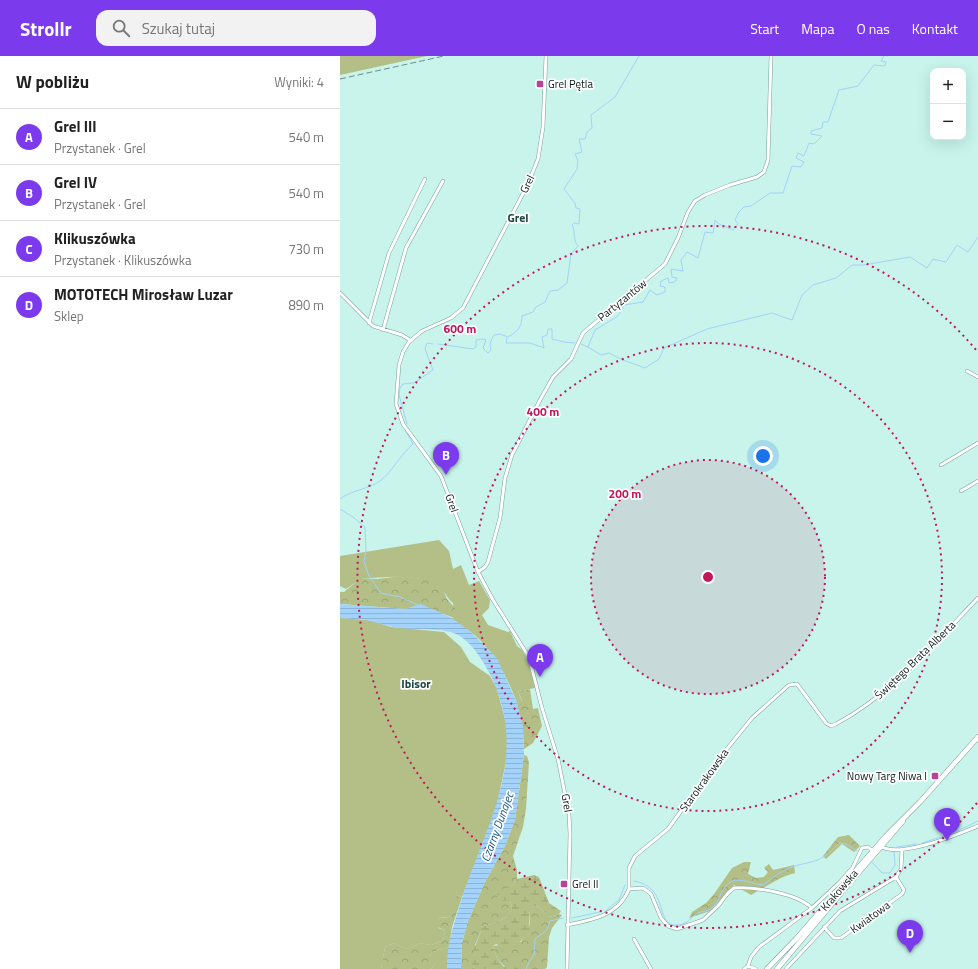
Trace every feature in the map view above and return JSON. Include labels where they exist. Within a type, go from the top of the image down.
[{"type":"main road","name":"Krakowska","points":[[767,969],[796,939],[978,737]]},
{"type":"main road","name":"Krakowska","points":[[777,969],[874,851]]},
{"type":"street","name":"Grel","points":[[546,56],[542,139],[531,177],[463,308],[451,318],[422,330],[410,340],[403,352],[399,365],[395,398],[396,409],[403,424],[433,463],[443,479],[461,531],[478,572],[493,600],[529,657],[542,708],[555,747],[570,823],[567,969]]},
{"type":"street","name":"Partyzantów","points":[[478,572],[485,567],[488,562],[500,518],[505,478],[512,455],[553,377],[571,359],[583,333],[665,264],[678,238],[688,212],[695,201],[705,195],[730,185],[757,177],[764,172],[768,160],[771,56]]},
{"type":"street","points":[[369,323],[389,253],[425,179]]},
{"type":"street","points":[[383,330],[406,248],[443,181]]},
{"type":"street","points":[[340,293],[369,323],[383,330],[402,335],[410,340]]},
{"type":"street","points":[[967,371],[978,377]]},
{"type":"street","points":[[941,465],[978,444]]},
{"type":"street","points":[[961,491],[978,481]]},
{"type":"street","name":"Świętego Brata Alberta","points":[[798,685],[826,723],[831,726],[836,724],[865,706],[903,675],[978,598]]},
{"type":"street","name":"Starokrakowska","points":[[629,889],[629,868],[635,856],[668,829],[718,760],[752,718],[789,685],[795,683],[798,685]]},
{"type":"street","points":[[880,845],[888,849],[902,849],[948,838],[978,826]]},
{"type":"street","points":[[744,969],[748,966],[751,957],[759,947],[812,908],[853,867],[862,848],[866,846],[874,851]]},
{"type":"street","points":[[786,969],[840,911],[896,877],[901,869],[902,849]]},
{"type":"street","name":"Kwiatowa","points":[[824,927],[834,938],[841,938],[902,894],[904,890],[896,877]]},
{"type":"street","points":[[567,925],[612,912],[623,901],[629,889],[643,888],[651,894],[661,918],[668,926],[677,929],[704,920],[734,888],[761,890],[783,894],[808,904],[812,908]]},
{"type":"street","points":[[634,939],[651,969]]},
{"type":"street","points":[[748,966],[756,969]]},
{"type":"green space","points":[[340,56],[427,56],[340,75]]},
{"type":"green space","points":[[439,540],[449,551],[453,569],[461,565],[469,585],[479,581],[490,600],[489,608],[482,615],[488,625],[508,632],[510,631],[517,646],[522,650],[528,661],[535,688],[518,691],[522,702],[517,703],[510,685],[491,653],[473,633],[451,618],[454,618],[453,603],[441,589],[432,583],[403,577],[362,578],[346,589],[340,586],[340,556]]},
{"type":"green space","points":[[403,576],[428,580],[443,589],[447,599],[455,608],[454,618],[421,605],[405,609],[340,604],[340,592],[344,592],[361,578],[377,579]]},
{"type":"green space","points":[[340,618],[369,620],[391,627],[444,632],[461,647],[470,662],[490,676],[497,689],[506,723],[508,752],[496,809],[462,897],[458,895],[449,917],[439,918],[438,928],[444,930],[445,936],[442,941],[431,945],[419,943],[407,948],[401,947],[394,943],[385,947],[381,969],[340,969]]},
{"type":"green space","points":[[530,689],[533,709],[538,708],[542,726],[533,743],[524,749],[523,730],[517,703],[522,701],[518,691]]},
{"type":"green space","points":[[524,755],[527,756],[529,762],[526,809],[523,827],[513,856],[517,870],[517,879],[513,885],[506,889],[499,899],[510,901],[512,907],[511,912],[508,916],[498,922],[481,927],[481,931],[475,945],[476,954],[473,962],[474,969],[461,969],[462,943],[468,921],[485,882],[504,848],[515,820]]},
{"type":"green space","points":[[849,835],[860,846],[854,852],[842,844],[826,859],[823,856],[838,837]]},
{"type":"green space","points":[[744,862],[751,862],[748,874],[756,878],[764,877],[768,872],[764,868],[769,864],[773,870],[794,865],[795,873],[778,880],[751,895],[734,885],[710,911],[689,918],[692,912],[706,903],[714,894],[732,868]]},
{"type":"green space","points":[[534,875],[539,877],[549,903],[561,911],[559,914],[550,917],[539,907],[535,906],[530,908],[529,930],[517,946],[505,948],[496,944],[493,946],[497,958],[504,967],[513,967],[514,969],[474,969],[471,960],[476,954],[474,949],[481,931],[481,927],[498,922],[508,916],[511,912],[512,907],[510,901],[497,900],[499,891],[513,885],[517,879]]},
{"type":"green space","points":[[458,895],[462,897],[452,927],[449,947],[432,952],[430,956],[433,957],[435,964],[431,969],[381,969],[385,947],[394,943],[404,948],[410,948],[419,943],[431,945],[442,941],[445,936],[444,930],[433,925],[434,919],[449,917],[451,912],[450,904]]},
{"type":"green space","points":[[535,906],[539,907],[550,917],[559,914],[562,915],[552,928],[549,937],[547,967],[545,969],[514,969],[505,967],[497,958],[493,946],[521,942],[530,924],[530,908]]},
{"type":"green space","points":[[449,947],[447,969],[431,969],[435,964],[430,956],[432,952]]},
{"type":"water","name":"Czarny Dunajec","points":[[340,604],[405,609],[421,604],[450,617],[470,631],[497,658],[517,703],[523,726],[524,755],[515,820],[504,848],[485,882],[468,921],[462,943],[461,969],[447,969],[448,951],[462,898],[500,790],[505,763],[506,736],[502,708],[492,678],[477,653],[468,642],[456,634],[437,630],[399,628],[366,620],[340,618]]},
{"type":"waterway","points":[[438,344],[473,349],[476,347],[476,340],[482,339],[486,340],[483,348],[488,353],[491,350],[490,346],[494,335],[500,334],[508,337],[514,333],[520,326],[522,316],[533,312],[536,307],[545,302],[550,291],[558,290],[567,283],[571,254],[578,246],[575,241],[572,225],[574,223],[579,224],[580,209],[576,208],[575,203],[564,189],[577,169],[578,161],[575,154],[582,152],[579,139],[585,139],[587,132],[592,128],[591,115],[615,97],[639,56]]},
{"type":"waterway","points":[[588,347],[595,330],[618,316],[624,305],[643,302],[650,290],[657,295],[665,292],[665,287],[660,286],[661,281],[668,278],[669,283],[675,282],[677,278],[672,277],[671,269],[683,271],[681,260],[687,252],[698,258],[705,232],[713,233],[715,220],[719,224],[733,230],[738,224],[735,220],[739,212],[744,207],[751,206],[770,193],[783,193],[792,166],[801,167],[804,162],[796,158],[798,153],[804,156],[809,143],[814,144],[822,136],[811,134],[811,131],[822,128],[823,122],[828,122],[839,90],[858,86],[874,65],[885,66],[886,62],[881,61],[884,56]]},
{"type":"waterway","points":[[581,344],[601,355],[609,353],[645,368],[659,359],[664,348],[707,329],[772,313],[792,320],[802,295],[813,285],[836,278],[852,265],[864,265],[910,257],[927,268],[933,259],[946,262],[957,245],[968,252],[978,237]]},
{"type":"waterway","points":[[507,338],[506,343],[530,343],[544,348],[542,337],[547,335],[548,329],[552,329],[552,339],[575,343]]},
{"type":"waterway","points":[[407,424],[399,395],[400,388],[403,384],[414,383],[433,370],[425,349],[427,343],[433,344]]},
{"type":"waterway","points":[[340,499],[348,494],[375,484],[389,473],[413,444],[405,430]]},
{"type":"waterway","points":[[340,509],[365,527],[366,552],[364,561],[369,576],[381,593],[400,597],[418,605]]},
{"type":"waterway","points":[[922,843],[953,833],[978,821]]},
{"type":"waterway","points":[[634,881],[645,884],[652,890],[657,897],[668,922],[674,925],[680,925],[687,922],[698,913],[712,908],[723,889],[732,881],[744,881],[763,885],[789,868],[821,859],[839,843],[846,844],[857,851]]},
{"type":"waterway","points":[[897,847],[916,844]]},
{"type":"waterway","points":[[872,862],[882,873],[890,873],[895,865],[894,851]]},
{"type":"waterway","points":[[605,911],[619,900],[625,885]]},
{"type":"waterway","points":[[572,918],[600,912]]},
{"type":"waterway","points":[[526,969],[534,955],[535,939],[547,930],[550,921],[563,918]]},
{"type":"railway","points":[[340,79],[444,56]]},
{"type":"place","name":"Grel Pętla","points":[[540,84]]},
{"type":"place","name":"Grel IV","points":[[446,475]]},
{"type":"place","name":"Grel III","points":[[540,677]]},
{"type":"place","name":"Nowy Targ Niwa I","points":[[935,776]]},
{"type":"place","name":"Klikuszówka","points":[[947,841]]},
{"type":"place","name":"Grel II","points":[[564,884]]},
{"type":"place","name":"MOTOTECH Mirosław Luzar","points":[[910,953]]},
{"type":"district","name":"Grel","points":[[518,217]]},
{"type":"district","name":"Ibisor","points":[[416,683]]}]
